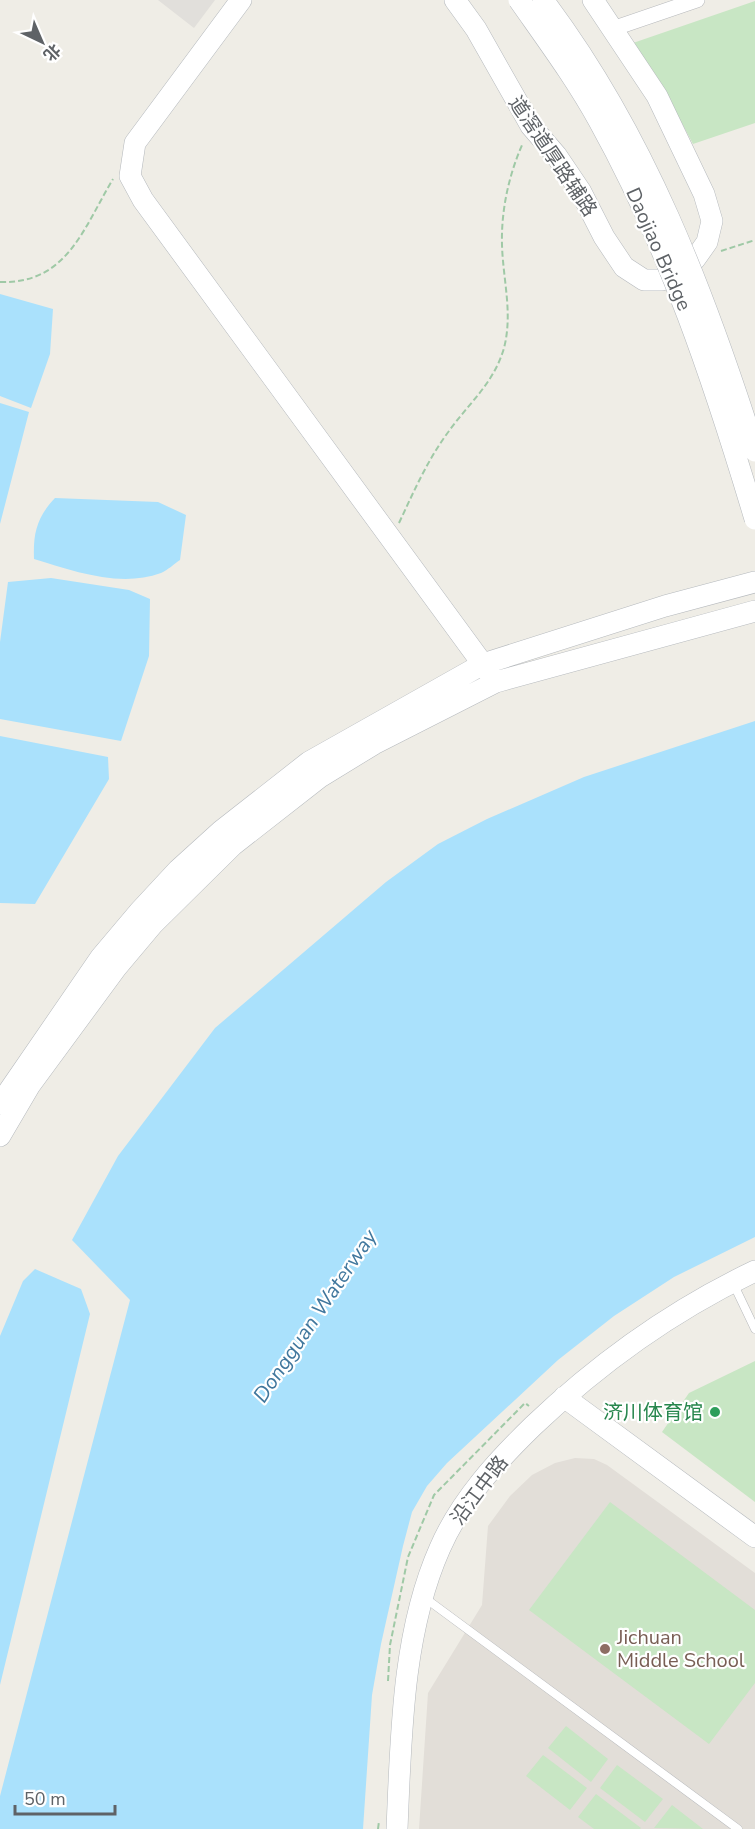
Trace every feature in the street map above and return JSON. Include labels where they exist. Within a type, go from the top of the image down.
[{"type":"street","points":[[240,0],[135,143],[129,176],[143,200],[496,682]]},
{"type":"street","name":"道滘道厚路辅路","points":[[455,0],[476,29],[531,126],[556,155],[581,192],[604,237],[624,267],[644,280],[662,280],[678,274],[695,259],[707,242],[712,221],[704,194],[657,96],[594,0]]},
{"type":"street","name":"Daojiao Bridge","points":[[519,0],[562,60],[599,121],[644,209],[682,296],[706,361],[755,519]]},
{"type":"street","name":"Daojiao Bridge","points":[[543,0],[578,46],[612,103],[662,200],[699,284],[724,351],[755,451]]},
{"type":"street","points":[[612,29],[697,0]]},
{"type":"street","points":[[0,1104],[101,957],[178,870],[266,794],[309,762],[483,664],[665,606],[755,582]]},
{"type":"street","points":[[0,1136],[30,1085],[116,968],[184,892],[233,845],[320,777],[374,744],[496,682],[755,611]]},
{"type":"street","name":"沿江中路","points":[[397,1829],[408,1673],[423,1596],[439,1549],[456,1516],[500,1460],[564,1397],[613,1355],[648,1331],[755,1271]]},
{"type":"street","points":[[564,1397],[755,1537]]},
{"type":"lane","points":[[733,1282],[755,1329]]},
{"type":"lane","points":[[423,1596],[738,1829]]},
{"type":"path","points":[[392,539],[437,448],[481,394],[494,373],[503,349],[508,325],[509,300],[502,244],[503,214],[518,154],[531,126]]},
{"type":"path","points":[[0,282],[35,279],[51,271],[64,259],[117,173]]},
{"type":"path","points":[[695,259],[755,240]]},
{"type":"shaded area","points":[[158,0],[215,0],[194,28]]},
{"type":"shaded area","name":"Jichuan Middle School","points":[[575,1458],[594,1459],[607,1465],[755,1573],[755,1829],[419,1829],[428,1693],[482,1605],[488,1526],[510,1496],[532,1475],[555,1463]]},
{"type":"green space","points":[[755,1],[755,123],[693,144],[662,86],[633,43]]},
{"type":"green space","name":"济川体育馆","points":[[755,1361],[755,1502],[662,1432],[689,1393]]},
{"type":"green space","points":[[610,1502],[755,1610],[755,1683],[709,1744],[529,1610]]},
{"type":"green space","points":[[566,1726],[608,1759],[591,1782],[548,1748]]},
{"type":"green space","points":[[543,1755],[587,1788],[570,1810],[526,1776]]},
{"type":"green space","points":[[617,1765],[663,1799],[645,1822],[600,1788]]},
{"type":"green space","points":[[596,1794],[641,1828],[594,1829],[578,1817]]},
{"type":"green space","points":[[672,1805],[703,1829],[654,1828]]},
{"type":"water","points":[[0,294],[53,309],[50,354],[31,408],[0,396]]},
{"type":"water","points":[[0,403],[29,412],[0,524]]},
{"type":"water","points":[[55,498],[158,502],[186,515],[180,560],[161,573],[129,579],[97,576],[34,559],[37,526]]},
{"type":"water","points":[[51,578],[129,590],[150,599],[149,656],[121,741],[0,719],[0,642],[8,582]]},
{"type":"water","name":"Dongguan Waterway","points":[[755,721],[755,1237],[674,1277],[614,1316],[558,1360],[447,1463],[427,1486],[412,1512],[381,1644],[372,1695],[363,1829],[0,1829],[0,1796],[130,1300],[72,1240],[118,1156],[215,1028],[386,882],[438,844],[487,819],[584,777]]},
{"type":"water","points":[[0,736],[108,757],[109,779],[35,904],[0,903]]},
{"type":"water","points":[[35,1269],[81,1289],[90,1314],[0,1685],[0,1336],[23,1281]]},
{"type":"place","name":"济川体育馆","points":[[715,1412]]},
{"type":"place","name":"Jichuan Middle School","points":[[605,1649]]}]
